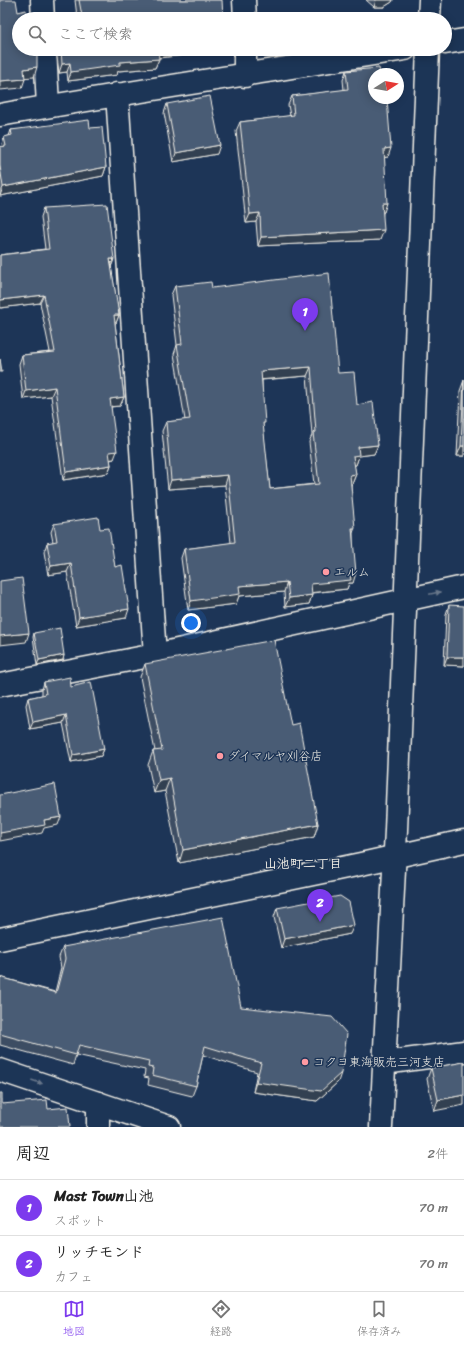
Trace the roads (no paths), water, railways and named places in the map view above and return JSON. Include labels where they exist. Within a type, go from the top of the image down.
[{"type":"street","points":[[42,0],[43,12]]},
{"type":"street","points":[[244,0],[244,12]]},
{"type":"street","points":[[429,12],[430,0]]},
{"type":"street","points":[[452,42],[464,40]]},
{"type":"street","points":[[45,56],[48,106]]},
{"type":"street","points":[[245,56],[245,76]]},
{"type":"street","points":[[0,115],[117,94],[245,76],[364,56]]},
{"type":"street","points":[[381,1127],[406,599],[428,56]]},
{"type":"street","points":[[117,94],[155,655]]},
{"type":"street","points":[[0,685],[155,655],[464,587]]},
{"type":"street","points":[[0,939],[464,841]]},
{"type":"street","points":[[384,1063],[464,1052]]},
{"type":"street","points":[[0,1070],[169,1127]]},
{"type":"street","points":[[98,1102],[98,1127]]},
{"type":"place","name":"Mast Town山池","points":[[305,331]]},
{"type":"place","name":"エルム","points":[[326,572]]},
{"type":"place","name":"ダイマルヤ刈谷店","points":[[220,756]]},
{"type":"place","name":"リッチモンド","points":[[320,922]]},
{"type":"place","name":"コクヨ東海販売三河支店","points":[[305,1062]]},
{"type":"district","name":"山池町二丁目","points":[[303,863]]}]
